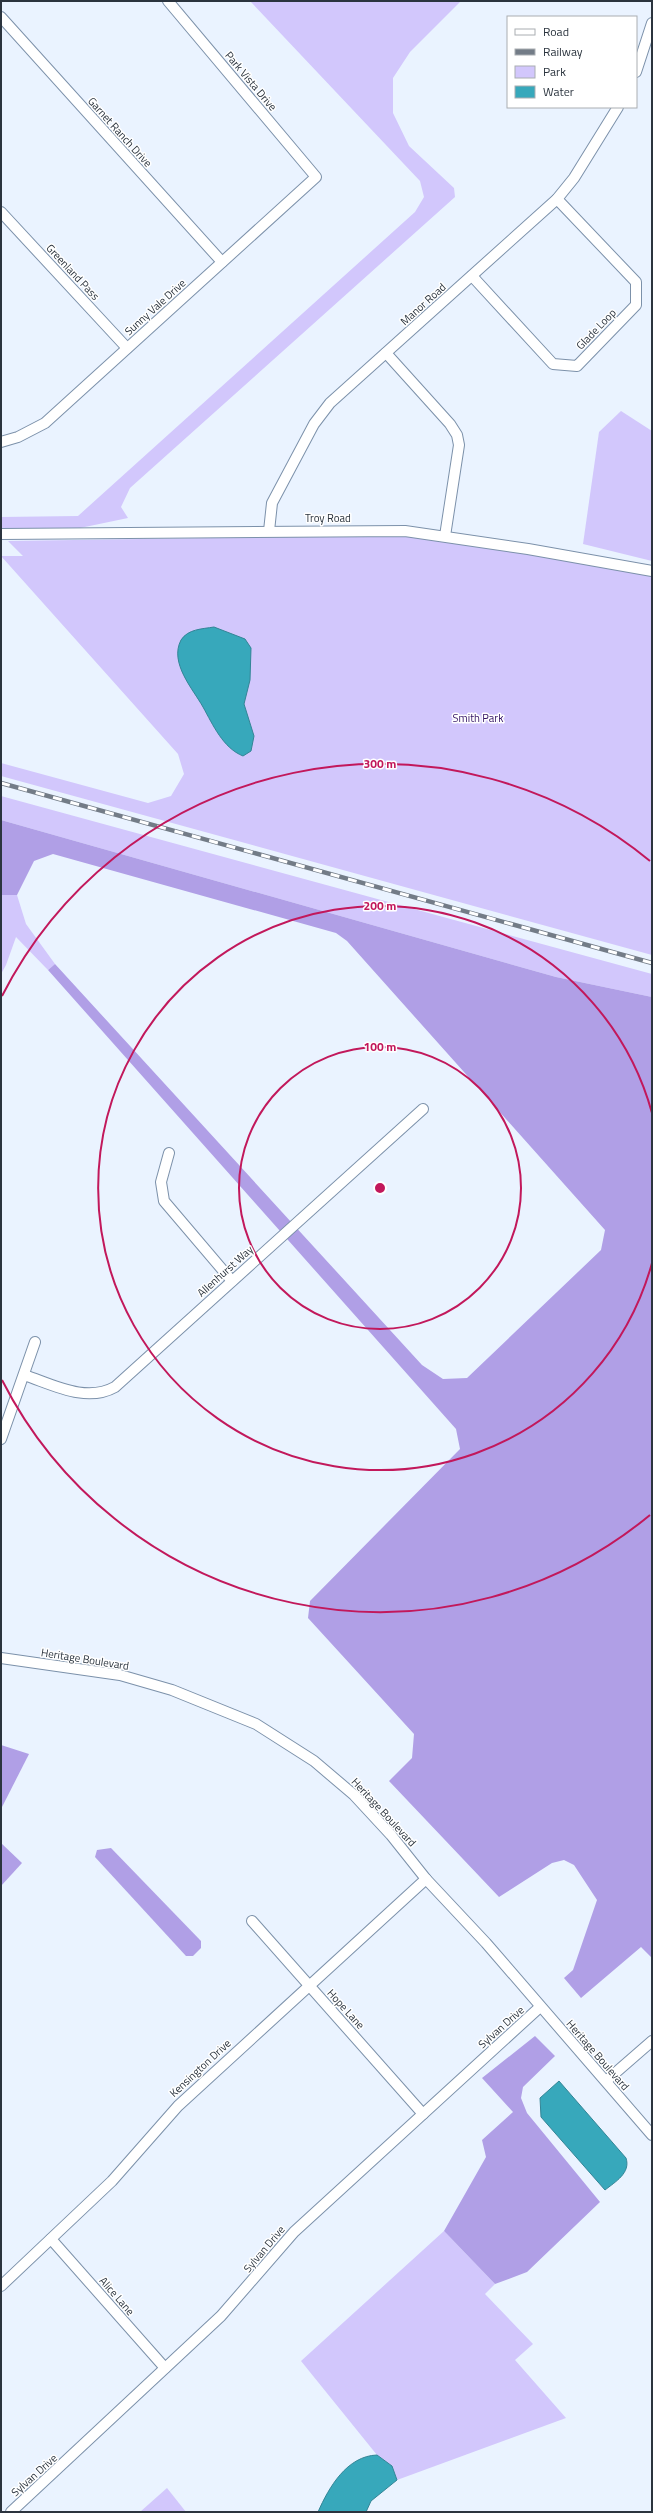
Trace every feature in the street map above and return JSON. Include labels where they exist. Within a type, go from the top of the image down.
[{"type":"street","name":"Park Vista Drive","points":[[168,1],[316,177]]},
{"type":"street","name":"Garnet Ranch Drive","points":[[1,17],[222,262]]},
{"type":"street","points":[[637,70],[649,44],[652,23]]},
{"type":"street","name":"Manor Road","points":[[269,531],[272,503],[314,424],[330,403],[557,199],[574,178],[617,108]]},
{"type":"street","name":"Sunny Vale Drive","points":[[1,442],[18,437],[45,423],[316,177]]},
{"type":"street","name":"Glade Loop","points":[[472,276],[553,364],[578,366],[636,304],[636,282],[557,199]]},
{"type":"street","name":"Greenland Pass","points":[[1,212],[127,348]]},
{"type":"street","points":[[386,353],[450,424],[457,435],[459,445],[445,536]]},
{"type":"street","name":"Troy Road","points":[[1,534],[379,530],[445,536],[652,571]]},
{"type":"street","name":"Allenhurst Way","points":[[24,1375],[79,1393],[104,1394],[115,1387],[423,1110]]},
{"type":"street","points":[[169,1153],[161,1182],[164,1201],[232,1281]]},
{"type":"street","points":[[1,1439],[35,1342]]},
{"type":"street","name":"Heritage Boulevard","points":[[1,1658],[120,1675],[172,1690],[256,1724],[314,1761],[354,1795],[391,1835],[426,1879],[606,2081],[652,2135]]},
{"type":"street","name":"Kensington Drive","points":[[1,2286],[112,2180],[178,2106],[426,1879]]},
{"type":"street","name":"Hope Lane","points":[[252,1921],[423,2114]]},
{"type":"street","name":"Sylvan Drive","points":[[11,2512],[226,2311],[294,2232],[540,2007]]},
{"type":"street","points":[[606,2081],[652,2041]]},
{"type":"street","name":"Alice Lane","points":[[51,2238],[165,2368]]},
{"type":"green space","points":[[250,1],[461,1],[410,52],[393,78],[393,113],[409,146],[454,188],[455,197],[130,488],[121,507],[128,518],[80,528],[1,529],[1,517],[78,516],[415,212],[424,197],[420,181]]},
{"type":"green space","points":[[621,411],[652,431],[652,561],[583,544],[599,432]]},
{"type":"green space","name":"Smith Park","points":[[415,535],[652,575],[652,955],[1,776],[1,763],[148,803],[171,796],[184,774],[178,754],[1,556],[23,556],[8,541]]},
{"type":"green space","points":[[1,796],[652,974],[652,997],[556,977],[1,820]]},
{"type":"green space","points":[[1,895],[17,895],[26,924],[55,964],[48,970],[16,937],[6,965],[1,974]]},
{"type":"green space","points":[[444,2231],[495,2284],[485,2294],[533,2344],[515,2360],[566,2418],[397,2480],[392,2466],[377,2455],[301,2361]]},
{"type":"green space","points":[[167,2488],[186,2512],[140,2512]]},
{"type":"shaded area","points":[[1,820],[556,977],[652,997],[652,1958],[641,1947],[581,1998],[564,1978],[573,1970],[597,1900],[574,1865],[564,1860],[552,1863],[499,1897],[389,1781],[412,1758],[414,1734],[308,1618],[310,1601],[460,1449],[456,1429],[48,970],[55,964],[422,1365],[443,1379],[467,1378],[601,1250],[605,1230],[347,941],[336,933],[53,854],[34,861],[17,895],[1,895]]},
{"type":"shaded area","points":[[1,1745],[29,1754],[1,1809]]},
{"type":"shaded area","points":[[1,1843],[22,1863],[1,1886]]},
{"type":"shaded area","points":[[111,1848],[201,1941],[201,1948],[193,1956],[186,1956],[95,1857],[97,1850]]},
{"type":"shaded area","points":[[535,2036],[555,2056],[523,2087],[521,2098],[527,2113],[600,2202],[527,2272],[495,2284],[444,2231],[486,2157],[482,2140],[513,2112],[482,2078]]},
{"type":"water","points":[[214,627],[245,639],[251,648],[250,680],[244,704],[254,736],[251,751],[243,756],[230,748],[219,735],[188,684],[180,667],[178,649],[184,636],[196,630]]},
{"type":"water","points":[[559,2081],[626,2158],[627,2163],[624,2173],[605,2190],[541,2117],[540,2098]]},
{"type":"water","points":[[377,2455],[392,2466],[397,2480],[371,2501],[366,2512],[318,2512],[340,2474],[357,2461],[366,2457]]},
{"type":"railway","points":[[1,783],[652,963]]}]
